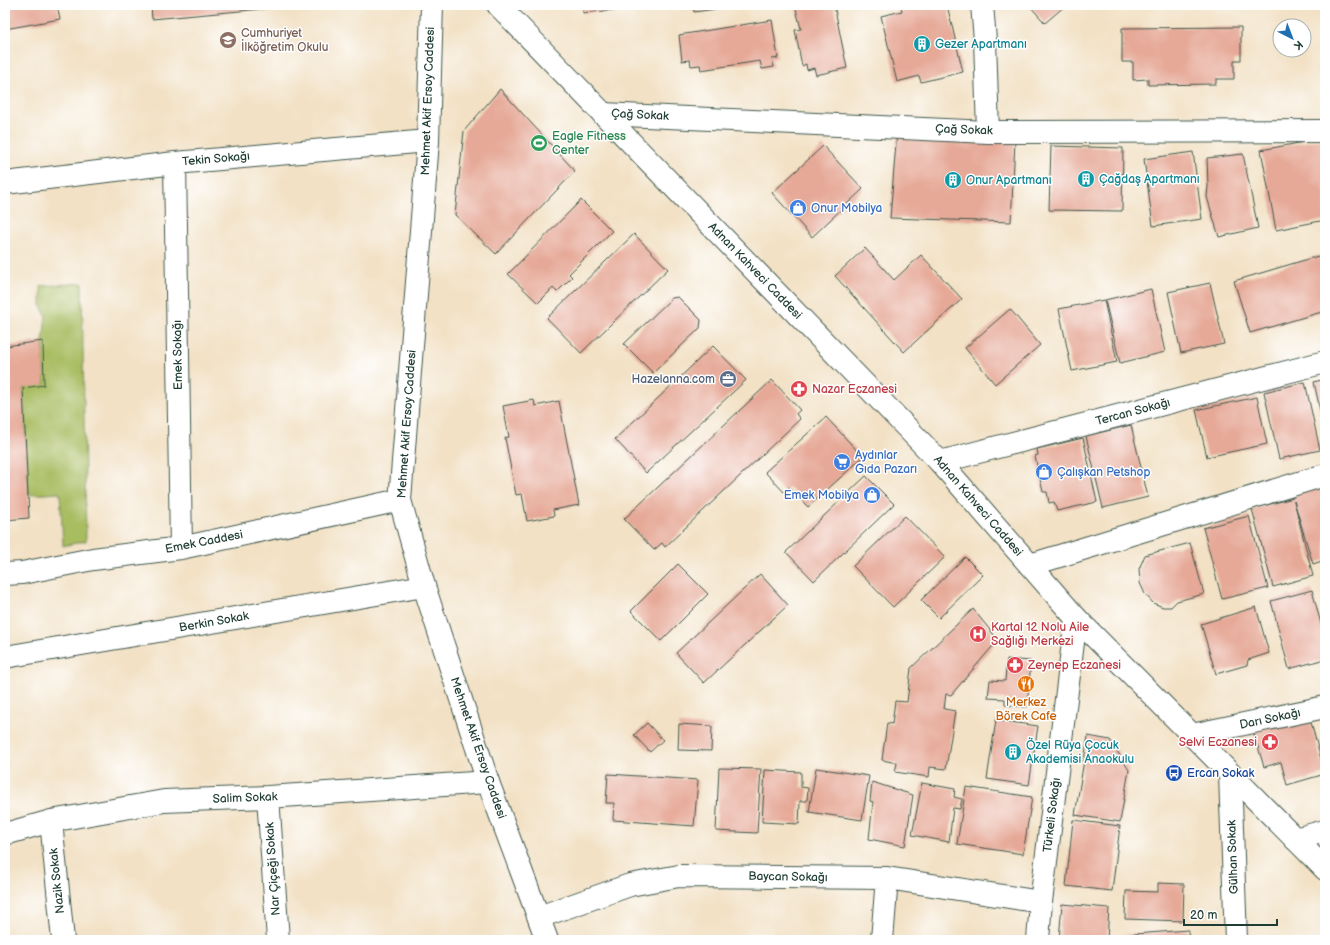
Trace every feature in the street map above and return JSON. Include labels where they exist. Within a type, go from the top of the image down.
[{"type":"street","name":"Mehmet Akif Ersoy Caddesi","points":[[432,5],[428,140],[400,500],[424,586],[488,782],[547,940]]},
{"type":"street","name":"Adnan Kahveci Caddesi","points":[[498,5],[940,462],[1076,618],[1325,868]]},
{"type":"street","points":[[982,5],[985,40],[988,132]]},
{"type":"street","name":"Çağ Sokak","points":[[604,114],[988,132],[1325,131]]},
{"type":"street","name":"Tekin Sokağı","points":[[5,183],[175,163],[428,140]]},
{"type":"street","name":"Emek Sokağı","points":[[175,163],[181,548]]},
{"type":"street","name":"Tercan Sokağı","points":[[940,462],[1325,362]]},
{"type":"street","points":[[1030,566],[1325,476]]},
{"type":"street","name":"Emek Caddesi","points":[[5,574],[93,559],[181,548],[400,500]]},
{"type":"street","name":"Berkin Sokak","points":[[5,657],[424,586]]},
{"type":"street","name":"Türkeli Sokağı","points":[[1038,940],[1041,902],[1076,618]]},
{"type":"street","name":"Darı Sokağı","points":[[1192,736],[1325,707]]},
{"type":"street","name":"Gülhan Sokak","points":[[1230,774],[1236,940]]},
{"type":"street","name":"Salim Sokak","points":[[5,834],[51,821],[164,801],[268,797],[488,782]]},
{"type":"street","name":"Nar Çiçeği Sokak","points":[[268,797],[278,940]]},
{"type":"street","name":"Nazik Sokak","points":[[51,821],[62,940]]},
{"type":"street","points":[[1295,839],[1325,832]]},
{"type":"street","name":"Baycan Sokağı","points":[[539,917],[630,885],[679,876],[887,878],[1041,902]]},
{"type":"street","points":[[882,940],[887,878]]},
{"type":"green space","points":[[82,283],[86,541],[63,546],[60,493],[29,495],[23,388],[44,384],[43,341],[46,316],[41,306],[41,286]]},
{"type":"building","points":[[5,5],[57,5],[60,19],[5,29]]},
{"type":"building","points":[[151,5],[295,5],[295,6],[152,19]]},
{"type":"building","points":[[583,5],[655,5],[655,6],[583,13]]},
{"type":"building","points":[[693,5],[731,5],[731,7],[694,12]]},
{"type":"building","points":[[795,5],[834,5],[847,68],[816,75],[814,68],[807,70],[806,64],[802,66],[795,30],[801,29]]},
{"type":"building","name":"Gezer Apartmanı","points":[[947,5],[963,72],[921,82],[919,76],[897,82],[881,16],[902,11],[901,6]]},
{"type":"building","points":[[1029,5],[1066,5],[1045,23]]},
{"type":"building","points":[[772,20],[778,58],[772,59],[774,67],[762,69],[760,61],[701,70],[700,65],[691,66],[690,60],[682,61],[679,35]]},
{"type":"building","points":[[1241,27],[1241,60],[1234,60],[1234,79],[1216,79],[1216,84],[1148,85],[1148,79],[1133,80],[1133,62],[1122,62],[1122,28]]},
{"type":"building","points":[[500,89],[575,171],[496,254],[455,215],[464,131]]},
{"type":"building","name":"Onur Apartmanı","points":[[897,131],[1015,142],[1011,222],[890,218]]},
{"type":"building","points":[[5,135],[8,144],[5,145]]},
{"type":"building","points":[[1321,139],[1325,158],[1325,220],[1276,230],[1261,150]]},
{"type":"building","points":[[823,146],[863,189],[812,237],[772,193]]},
{"type":"building","name":"Çağdaş Apartmanı","points":[[1051,146],[1123,148],[1122,211],[1049,210]]},
{"type":"building","points":[[1193,152],[1202,219],[1153,226],[1144,159]]},
{"type":"building","points":[[1243,154],[1258,228],[1219,237],[1207,197],[1207,158]]},
{"type":"building","points":[[581,200],[612,231],[569,274],[572,277],[557,292],[553,288],[538,303],[508,274]]},
{"type":"building","points":[[634,234],[668,269],[581,353],[547,318]]},
{"type":"building","points":[[865,248],[894,280],[921,255],[962,299],[904,352],[835,276]]},
{"type":"building","points":[[1325,254],[1325,311],[1250,333],[1234,281]]},
{"type":"building","points":[[1210,283],[1224,344],[1181,353],[1168,292]]},
{"type":"building","points":[[1151,289],[1165,352],[1120,363],[1105,300]]},
{"type":"building","points":[[678,297],[701,320],[700,328],[653,373],[624,344],[672,298]]},
{"type":"building","points":[[1104,300],[1117,362],[1072,371],[1059,309]]},
{"type":"building","points":[[1010,309],[1040,345],[995,384],[965,348]]},
{"type":"building","points":[[43,341],[44,385],[23,388],[29,518],[5,520],[5,346]]},
{"type":"building","points":[[713,346],[746,380],[646,473],[615,439]]},
{"type":"building","points":[[1325,379],[1325,429],[1324,429],[1314,382]]},
{"type":"building","points":[[772,380],[800,410],[796,414],[800,419],[665,547],[662,543],[654,550],[624,519]]},
{"type":"building","points":[[1305,382],[1320,450],[1279,459],[1264,392]]},
{"type":"building","points":[[1257,397],[1267,444],[1207,457],[1196,410]]},
{"type":"building","points":[[534,400],[535,406],[559,401],[579,505],[553,510],[554,516],[527,521],[522,494],[516,495],[505,438],[509,437],[503,406]]},
{"type":"building","points":[[826,417],[863,457],[808,507],[789,487],[784,492],[765,472]]},
{"type":"building","points":[[1131,425],[1148,497],[1103,508],[1086,436]]},
{"type":"building","points":[[1083,438],[1097,502],[1057,511],[1054,502],[1049,503],[1047,492],[1043,492],[1035,456],[1038,455],[1037,449]]},
{"type":"building","points":[[866,476],[894,504],[814,581],[786,552]]},
{"type":"building","points":[[1325,482],[1325,560],[1313,564],[1294,501],[1313,576],[1273,587],[1252,509],[1293,498],[1292,492]]},
{"type":"building","points":[[905,516],[945,557],[893,607],[853,566]]},
{"type":"building","points":[[1249,516],[1268,588],[1222,599],[1203,528]]},
{"type":"building","points":[[1190,543],[1204,594],[1177,601],[1171,607],[1163,607],[1153,603],[1145,594],[1140,583],[1139,569],[1145,555]]},
{"type":"building","points":[[965,557],[983,575],[939,618],[921,600]]},
{"type":"building","points":[[678,564],[708,594],[661,641],[631,611]]},
{"type":"building","points":[[760,574],[788,605],[704,683],[676,653]]},
{"type":"building","points":[[1312,590],[1325,639],[1325,659],[1289,669],[1271,601]]},
{"type":"building","points":[[1256,607],[1269,653],[1248,660],[1247,665],[1216,674],[1201,624]]},
{"type":"building","points":[[973,609],[998,640],[951,695],[946,694],[944,709],[955,711],[946,769],[930,767],[929,777],[895,772],[897,763],[882,760],[887,723],[892,724],[895,701],[907,702],[911,668]]},
{"type":"building","points":[[1007,659],[1031,661],[1027,707],[1005,705],[1005,699],[988,698],[990,680],[1005,681]]},
{"type":"building","points":[[1308,711],[1325,774],[1287,785],[1281,762],[1264,767],[1252,727]]},
{"type":"building","name":"Özel Rüya Çocuk Akademisi Anaokulu","points":[[996,720],[1038,726],[1029,785],[987,779]]},
{"type":"building","points":[[647,723],[663,740],[650,752],[634,735]]},
{"type":"building","points":[[679,724],[712,726],[711,751],[678,750]]},
{"type":"building","points":[[1088,736],[1110,740],[1129,770],[1120,822],[1075,815]]},
{"type":"building","points":[[719,768],[761,769],[757,833],[716,831]]},
{"type":"building","points":[[816,768],[869,776],[862,820],[809,812]]},
{"type":"building","points":[[765,770],[801,772],[801,787],[808,788],[807,801],[800,801],[799,824],[762,822]]},
{"type":"building","points":[[608,774],[698,780],[694,826],[613,820],[614,803],[606,803]]},
{"type":"building","points":[[872,782],[913,795],[905,846],[869,839],[873,802],[870,801]]},
{"type":"building","points":[[922,783],[955,789],[954,797],[962,799],[960,809],[953,808],[949,842],[912,835]]},
{"type":"building","points":[[966,787],[1032,797],[1023,854],[957,844]]},
{"type":"building","points":[[1073,820],[1120,826],[1112,891],[1066,886]]},
{"type":"building","points":[[1158,883],[1184,884],[1183,921],[1125,919],[1126,891],[1158,892]]},
{"type":"building","points":[[1062,904],[1109,908],[1107,940],[1059,940]]},
{"type":"building","points":[[1188,930],[1189,940],[1122,940],[1121,935]]},
{"type":"place","name":"Cumhuriyet İlköğretim Okulu","points":[[228,40]]},
{"type":"place","name":"Gezer Apartmanı","points":[[922,44]]},
{"type":"place","name":"Eagle Fitness Center","points":[[539,143]]},
{"type":"place","name":"Çağdaş Apartmanı","points":[[1086,179]]},
{"type":"place","name":"Onur Apartmanı","points":[[953,180]]},
{"type":"place","name":"Onur Mobilya","points":[[798,208]]},
{"type":"place","name":"Hazelanna.com","points":[[728,379]]},
{"type":"place","name":"Nazar Eczanesi","points":[[799,389]]},
{"type":"place","name":"Aydınlar Gıda Pazarı","points":[[842,462]]},
{"type":"place","name":"Çalışkan Petshop","points":[[1044,472]]},
{"type":"place","name":"Emek Mobilya","points":[[872,495]]},
{"type":"place","name":"Kartal 12 Nolu Aile Sağlığı Merkezi","points":[[978,634]]},
{"type":"place","name":"Zeynep Eczanesi","points":[[1015,665]]},
{"type":"place","name":"Merkez Börek Cafe","points":[[1026,684]]},
{"type":"place","name":"Selvi Eczanesi","points":[[1270,742]]},
{"type":"place","name":"Özel Rüya Çocuk Akademisi Anaokulu","points":[[1013,752]]},
{"type":"place","name":"Ercan Sokak","points":[[1174,773]]}]
